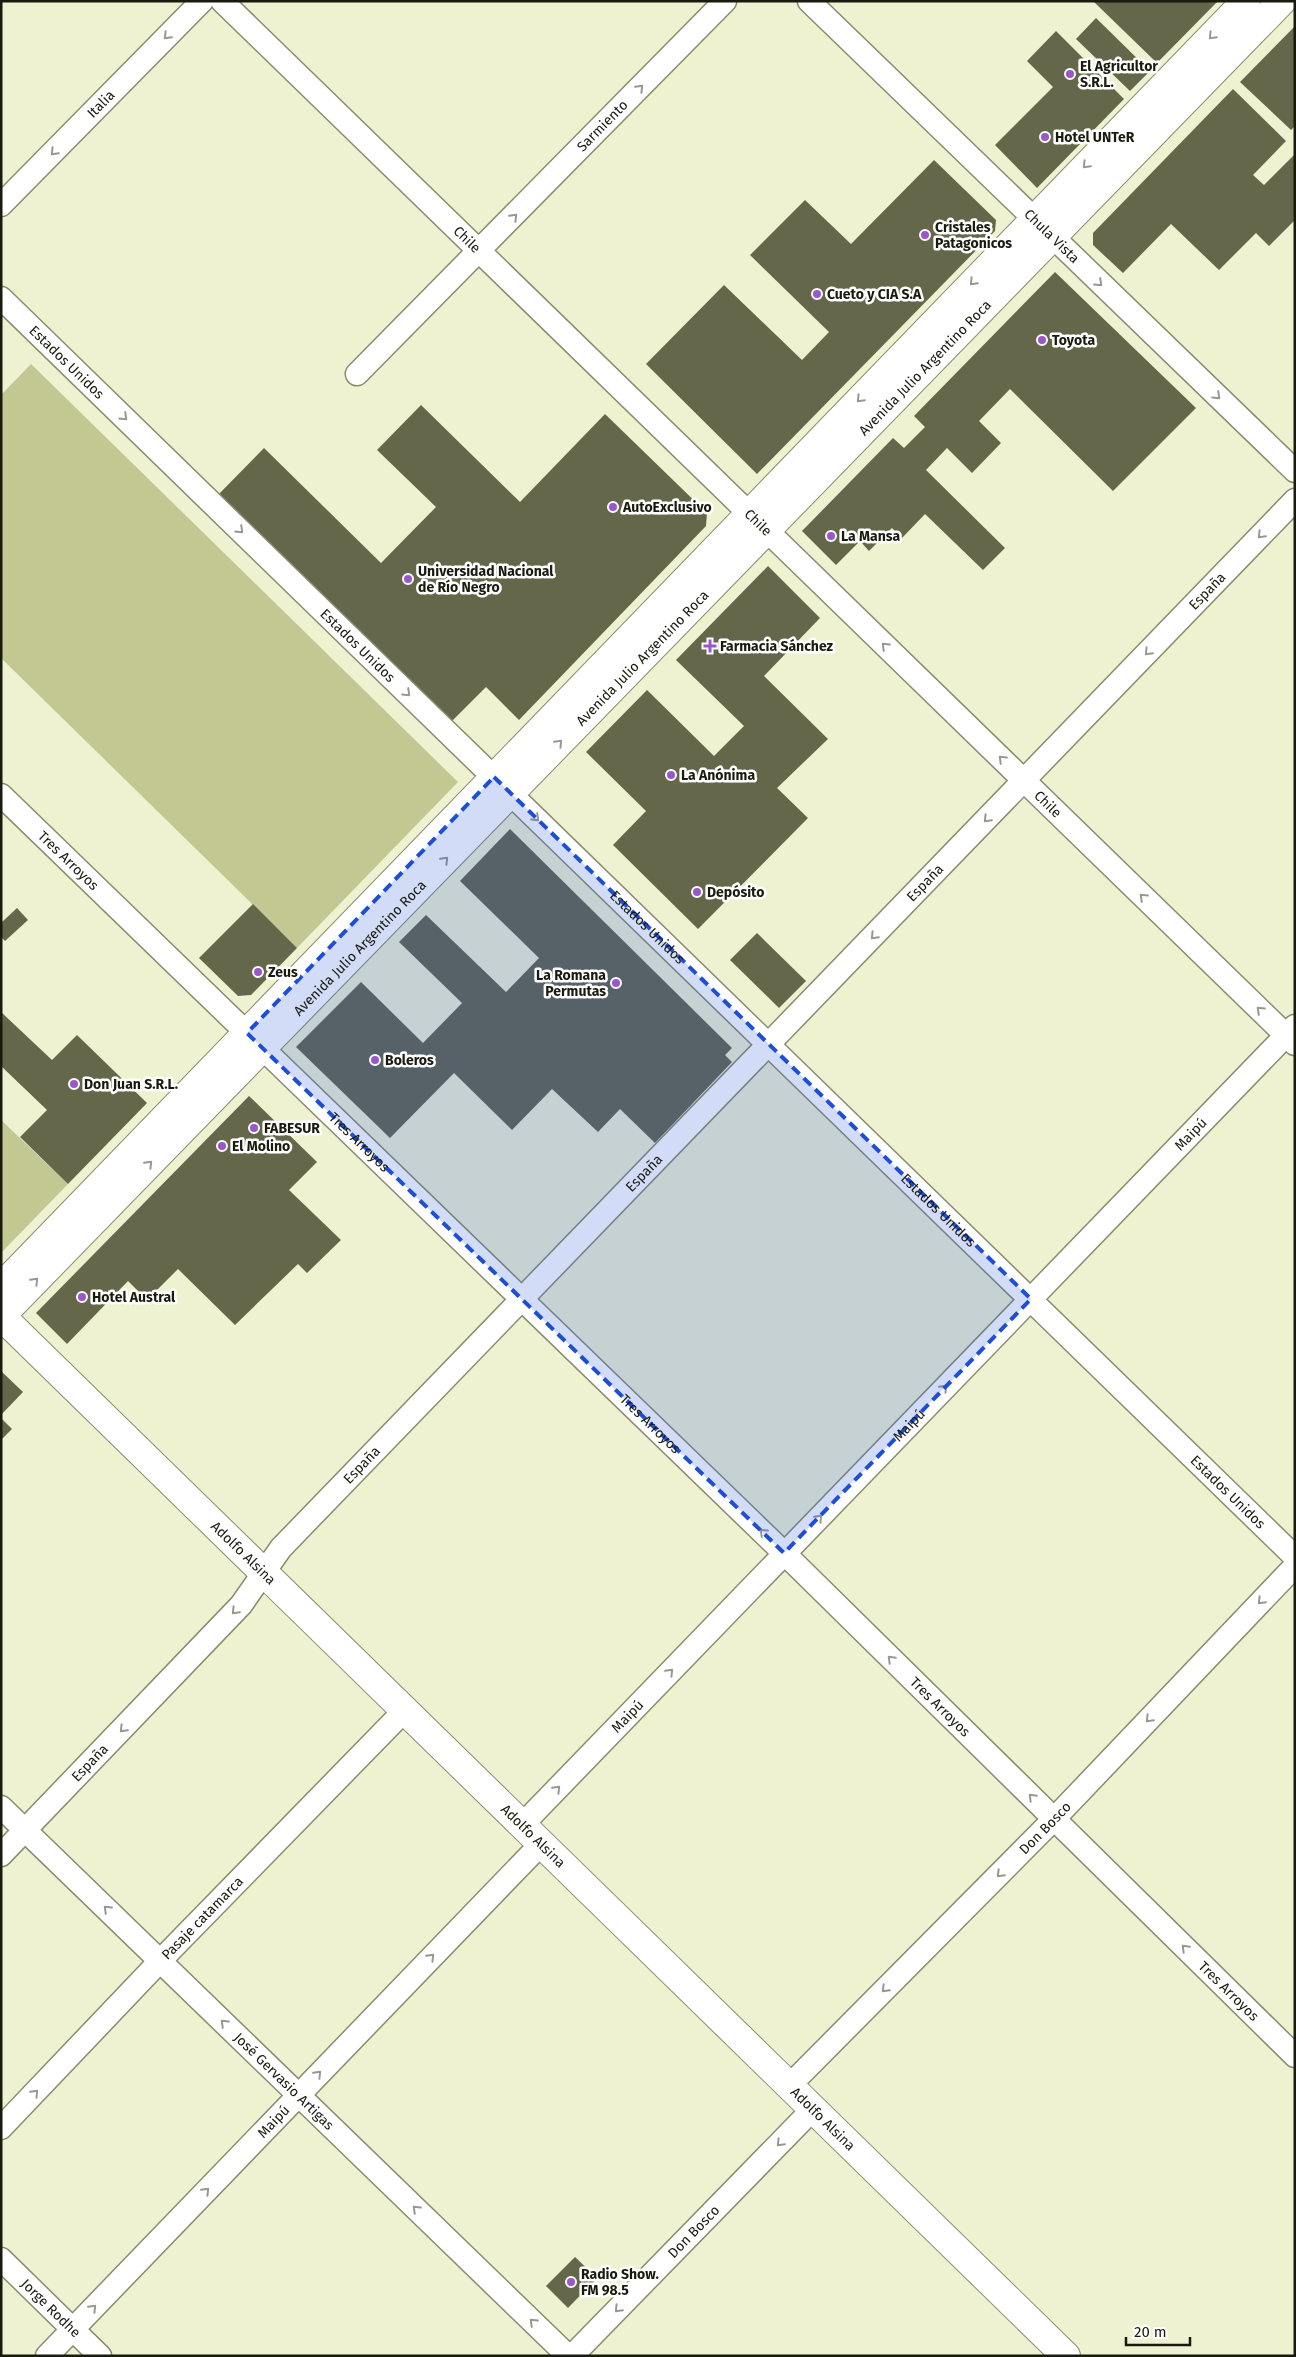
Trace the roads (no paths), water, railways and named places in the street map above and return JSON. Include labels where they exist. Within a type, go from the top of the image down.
[{"type":"main road","name":"Avenida Julio Argentino Roca","points":[[1,1316],[255,1040],[1043,228],[1246,1]]},
{"type":"main road","name":"Avenida Julio Argentino Roca","points":[[1043,228],[1282,1]]},
{"type":"main road","name":"Avenida Julio Argentino Roca","points":[[1,1286],[255,1040]]},
{"type":"main road","name":"Adolfo Alsina","points":[[1,1316],[1066,2356]]},
{"type":"street","name":"Italia","points":[[1,205],[202,1]]},
{"type":"street","name":"Chile","points":[[222,1],[1024,781],[1292,1035]]},
{"type":"street","name":"Sarmiento","points":[[358,374],[725,1]]},
{"type":"street","name":"Chula Vista","points":[[809,1],[1295,471]]},
{"type":"street","name":"Estados Unidos","points":[[1,298],[1295,1556]]},
{"type":"street","name":"España","points":[[1,1855],[241,1605],[281,1548],[1024,781],[1291,512]]},
{"type":"street","name":"Tres Arroyos","points":[[1,795],[784,1553],[1295,2056]]},
{"type":"street","name":"Maipú","points":[[523,1824],[1031,1299],[1292,1035]]},
{"type":"street","name":"Don Bosco","points":[[790,2085],[1054,1819],[1295,1566]]},
{"type":"street","name":"Pasaje catamarca","points":[[1,2128],[160,1961],[405,1710]]},
{"type":"street","name":"José Gervasio Artigas","points":[[1,1806],[568,2356]]},
{"type":"street","name":"Maipú","points":[[47,2356],[542,1843]]},
{"type":"street","name":"Don Bosco","points":[[572,2356],[814,2108]]},
{"type":"street","name":"Jorge Rodhe","points":[[1,2259],[100,2356]]},
{"type":"place","name":"El Agricultor S.R.L.","points":[[1070,74]]},
{"type":"place","name":"Hotel UNTeR","points":[[1045,137]]},
{"type":"place","name":"Cristales Patagonicos","points":[[925,235]]},
{"type":"place","name":"Cueto y CIA S.A","points":[[817,294]]},
{"type":"place","name":"Toyota","points":[[1042,340]]},
{"type":"place","name":"AutoExclusivo","points":[[613,507]]},
{"type":"place","name":"La Mansa","points":[[831,536]]},
{"type":"place","name":"Universidad Nacional de Río Negro","points":[[408,579]]},
{"type":"place","name":"Farmacia Sánchez","points":[[710,646]]},
{"type":"place","name":"La Anónima","points":[[671,775]]},
{"type":"place","name":"Depósito","points":[[697,892]]},
{"type":"place","name":"Zeus","points":[[258,972]]},
{"type":"place","name":"La Romana Permutas","points":[[616,983]]},
{"type":"place","name":"Boleros","points":[[375,1060]]},
{"type":"place","name":"Don Juan S.R.L.","points":[[74,1084]]},
{"type":"place","name":"FABESUR","points":[[254,1128]]},
{"type":"place","name":"El Molino","points":[[222,1146]]},
{"type":"place","name":"Hotel Austral","points":[[82,1297]]},
{"type":"place","name":"Radio Show. FM 98.5","points":[[571,2282]]}]
